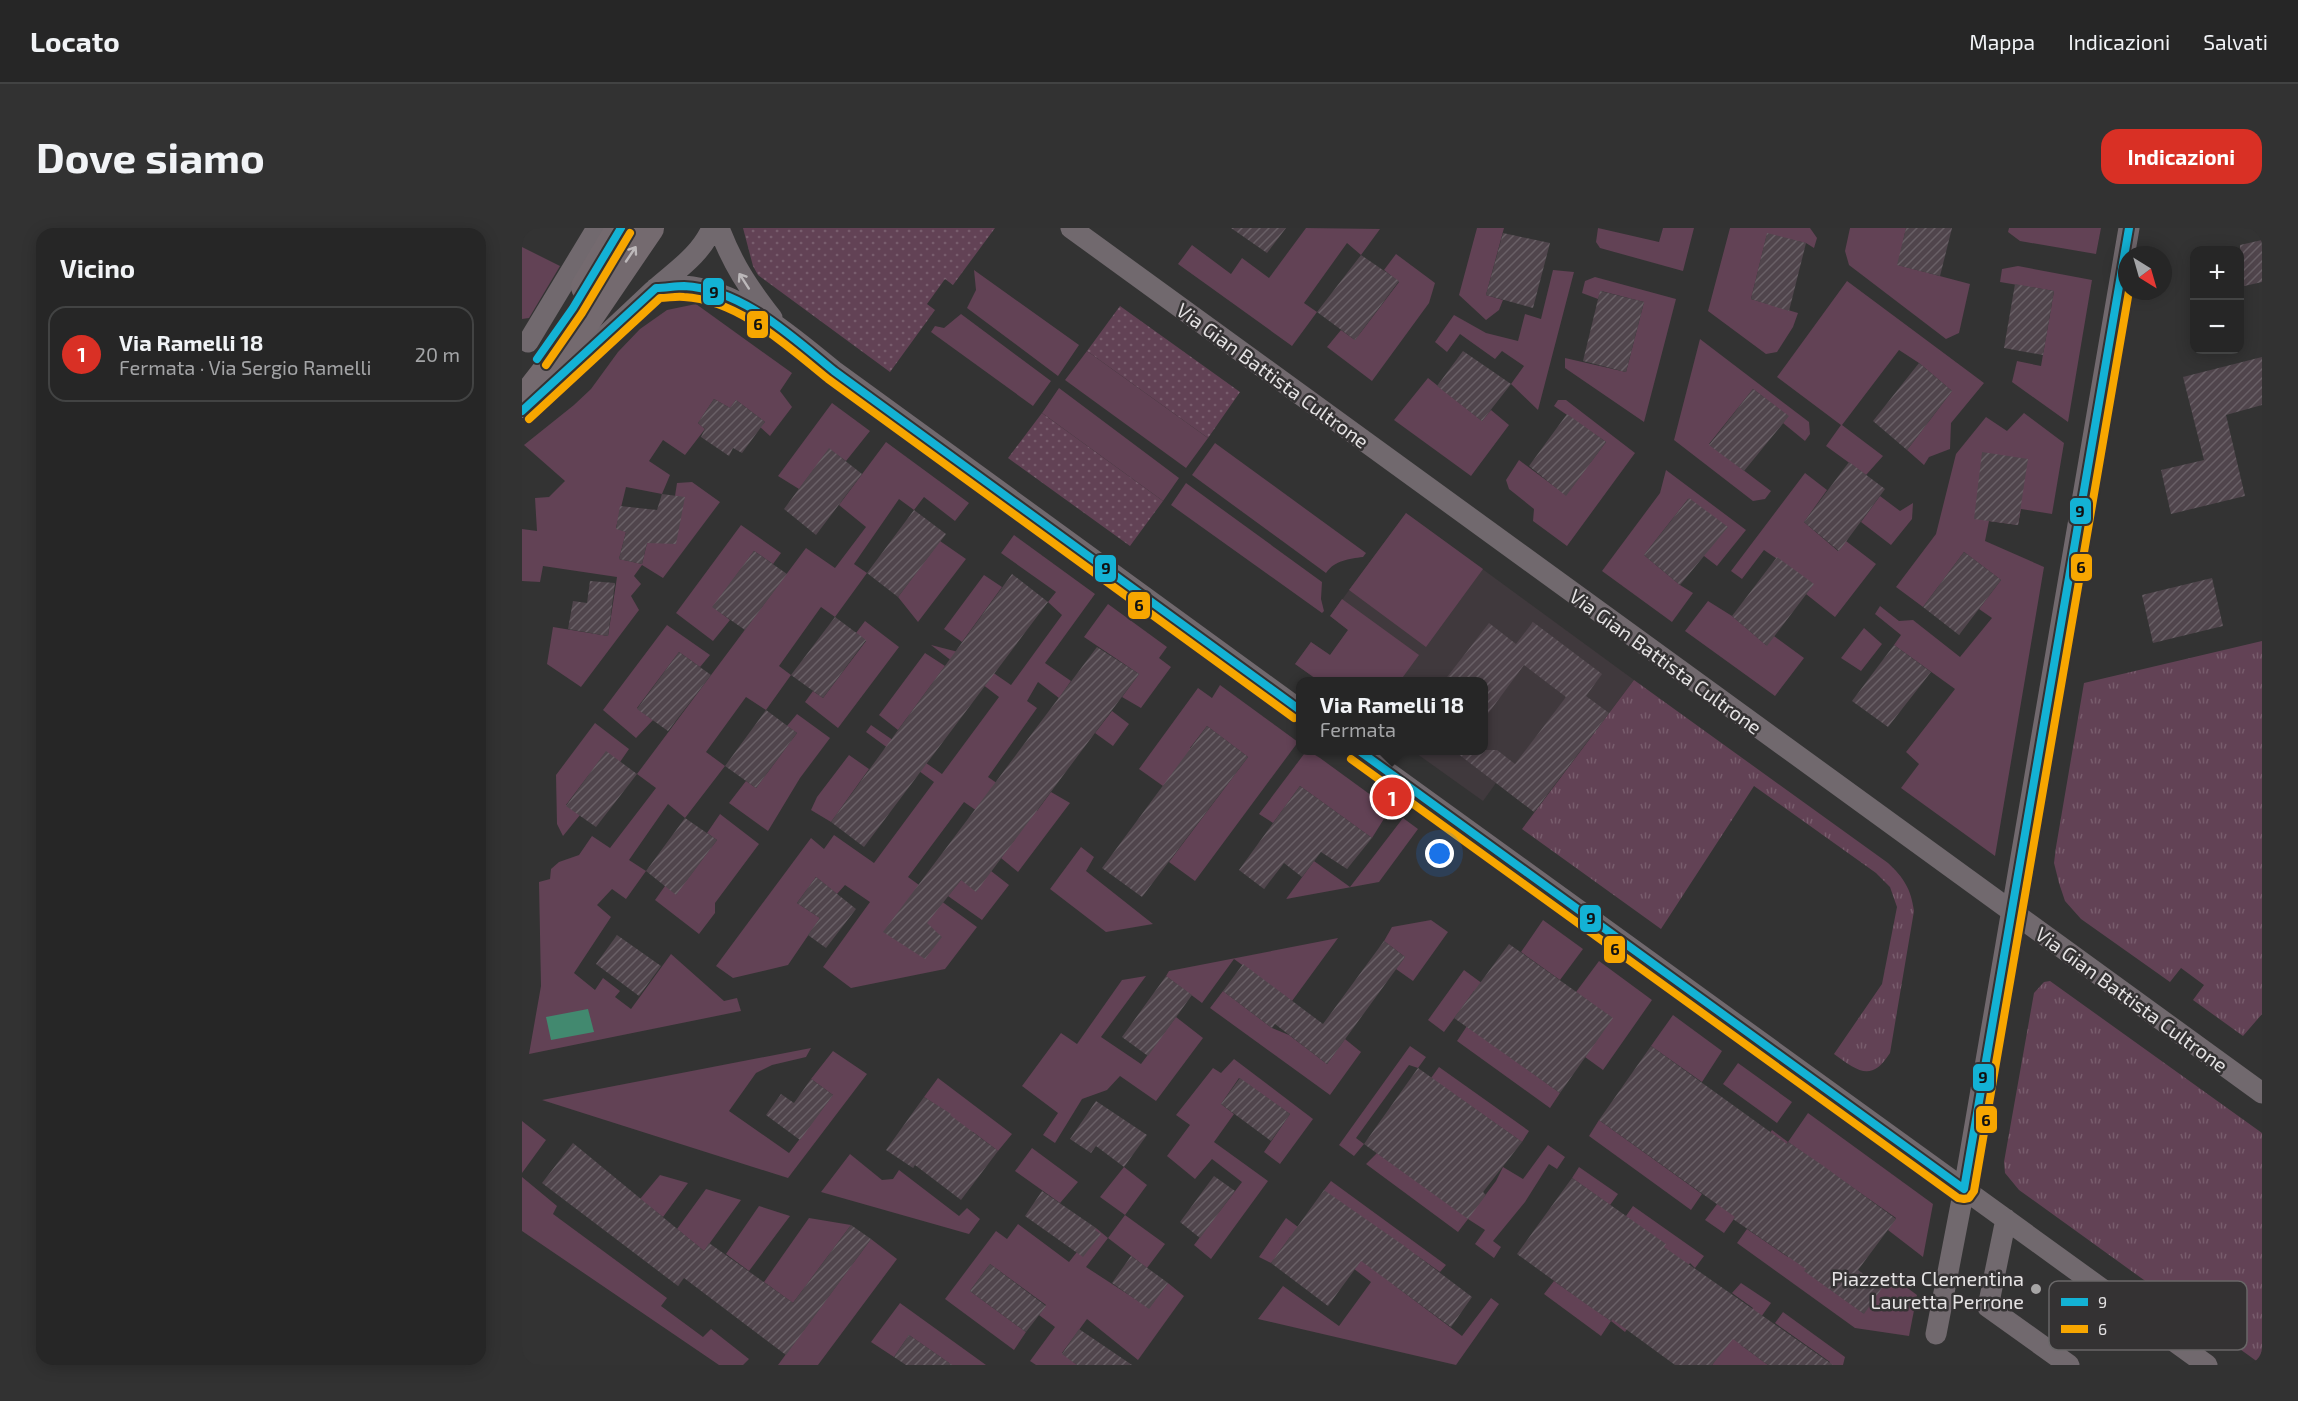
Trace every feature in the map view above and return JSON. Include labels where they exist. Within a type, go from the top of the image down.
[{"type":"main road","points":[[522,377],[573,308],[621,228]]},
{"type":"main road","points":[[522,403],[583,325],[649,228]]},
{"type":"street","points":[[528,342],[597,228]]},
{"type":"street","points":[[522,411],[656,288],[688,262],[707,239],[712,228]]},
{"type":"street","points":[[719,228],[731,258],[746,284],[780,327]]},
{"type":"street","name":"Via Gian Battista Cultrone","points":[[1071,228],[2262,1094]]},
{"type":"street","points":[[1936,1334],[1964,1188],[2129,228]]},
{"type":"street","points":[[656,288],[683,286],[711,291],[780,327],[834,371],[1296,707]]},
{"type":"street","points":[[1364,755],[2091,1281]]},
{"type":"street","points":[[2006,1219],[1988,1307],[2069,1365]]},
{"type":"street","points":[[2186,1350],[2207,1365]]},
{"type":"shaded area","points":[[1406,513],[1634,680],[1534,812],[1496,783],[1483,801],[1419,755],[1488,755],[1488,677],[1313,677],[1295,664],[1311,642],[1330,655],[1348,630],[1330,616]]},
{"type":"shaded area","points":[[588,1009],[594,1032],[551,1040],[546,1017]]},
{"type":"green space","points":[[743,228],[995,228],[953,285],[945,279],[927,304],[935,310],[890,372],[758,275],[753,266]]},
{"type":"green space","points":[[1306,228],[1380,229],[1361,255],[1347,243],[1304,303],[1317,312],[1292,346],[1178,264],[1192,245],[1231,274],[1242,258],[1269,278]]},
{"type":"green space","points":[[1477,228],[1504,228],[1486,295],[1503,300],[1499,310],[1486,320],[1459,295]]},
{"type":"green space","points":[[1598,228],[1659,242],[1663,228],[1694,228],[1683,271],[1600,248],[1596,242]]},
{"type":"green space","points":[[1730,228],[1810,228],[1817,238],[1814,248],[1806,243],[1767,234],[1751,299],[1798,313],[1793,327],[1777,352],[1766,354],[1708,311]]},
{"type":"green space","points":[[1850,228],[1906,228],[1898,265],[1970,284],[1959,333],[1946,339],[1849,265],[1845,251]]},
{"type":"green space","points":[[2009,228],[2101,228],[2096,254],[2020,241],[2008,232]]},
{"type":"green space","points":[[522,247],[560,266],[529,318],[522,319]]},
{"type":"green space","points":[[1396,254],[1435,283],[1429,303],[1372,381],[1327,347],[1341,330],[1355,340],[1399,282],[1384,270]]},
{"type":"green space","points":[[2018,266],[2092,280],[2068,422],[2012,382],[2017,361],[2041,366],[2054,291],[2000,282],[2002,269]]},
{"type":"green space","points":[[974,270],[1079,345],[1058,376],[967,308],[976,290]]},
{"type":"green space","points":[[1553,270],[1574,272],[1538,410],[1511,384],[1524,366],[1502,351],[1495,359],[1460,334],[1447,352],[1435,342],[1454,315],[1486,333],[1518,341],[1525,314],[1541,319]]},
{"type":"green space","points":[[1595,277],[1676,299],[1644,422],[1565,368],[1565,358],[1626,372],[1644,302],[1601,291],[1598,299],[1582,293],[1585,281]]},
{"type":"green space","points":[[1847,281],[1984,383],[1951,423],[1950,449],[1929,457],[1924,465],[1907,450],[1952,391],[1919,363],[1899,350],[1842,425],[1883,456],[1866,475],[1826,446],[1841,425],[1777,377]]},
{"type":"green space","points":[[696,304],[792,373],[780,391],[792,407],[770,436],[760,427],[765,422],[736,400],[730,408],[714,399],[698,423],[705,429],[685,455],[663,440],[649,461],[670,475],[662,494],[626,487],[616,528],[626,532],[619,559],[642,564],[647,543],[675,496],[677,483],[692,482],[720,502],[663,578],[642,565],[634,576],[641,584],[631,596],[639,610],[581,687],[547,664],[553,627],[608,636],[617,577],[543,566],[540,582],[522,581],[522,529],[537,531],[535,498],[549,497],[565,481],[524,445],[591,389],[618,352],[640,329],[667,310]]},
{"type":"green space","points":[[1120,306],[1240,392],[1208,438],[1087,351]]},
{"type":"green space","points":[[961,314],[1051,381],[1033,406],[931,332],[935,326],[944,328]]},
{"type":"green space","points":[[1700,339],[1809,422],[1810,434],[1805,441],[1783,423],[1788,416],[1753,389],[1709,444],[1771,491],[1765,499],[1753,501],[1674,440]]},
{"type":"green space","points":[[1087,351],[1208,438],[1186,468],[1065,380]]},
{"type":"green space","points":[[1428,378],[1482,421],[1491,410],[1509,425],[1471,476],[1394,420]]},
{"type":"green space","points":[[1059,388],[1179,478],[1163,501],[1042,413]]},
{"type":"green space","points":[[1558,400],[1566,400],[1635,453],[1567,546],[1533,521],[1534,509],[1509,489],[1506,480],[1519,460],[1566,495],[1606,442],[1554,406]]},
{"type":"green space","points":[[832,403],[870,431],[846,461],[829,449],[799,489],[778,476]]},
{"type":"green space","points":[[1042,413],[1163,501],[1130,546],[1008,458]]},
{"type":"green space","points":[[2024,413],[2064,443],[2052,514],[2021,509],[2018,525],[1989,521],[1985,541],[2044,567],[1995,856],[1901,788],[1919,764],[1906,752],[1955,689],[1894,645],[1901,635],[1875,614],[1880,606],[1899,621],[1913,620],[1960,657],[1992,618],[1979,609],[2001,580],[1964,552],[1923,607],[1896,587],[1936,534],[1956,454],[1986,417],[2007,431]]},
{"type":"green space","points":[[886,442],[969,503],[955,521],[924,497],[914,510],[899,499],[854,564],[867,573],[835,617],[821,607],[779,666],[791,675],[766,710],[746,697],[706,752],[725,766],[685,818],[668,804],[629,860],[646,871],[626,899],[612,889],[597,905],[611,917],[574,973],[595,990],[603,978],[620,991],[615,997],[631,1009],[671,954],[724,1001],[737,998],[741,1011],[529,1054],[541,986],[539,882],[550,879],[551,869],[559,862],[579,855],[592,836],[610,848],[656,788],[637,774],[806,548],[835,568],[866,527],[839,505]]},
{"type":"green space","points":[[1215,443],[1366,553],[1363,557],[1338,563],[1326,573],[1192,475]]},
{"type":"green space","points":[[1666,470],[1746,530],[1717,566],[1704,556],[1688,499],[1644,555],[1693,593],[1672,622],[1602,571],[1660,493]]},
{"type":"green space","points":[[1805,473],[1827,490],[1804,522],[1838,551],[1846,541],[1876,564],[1835,617],[1806,594],[1813,584],[1764,550],[1742,579],[1731,571]]},
{"type":"green space","points":[[1186,483],[1322,582],[1321,599],[1324,611],[1322,613],[1171,505]]},
{"type":"green space","points":[[1880,496],[1900,511],[1913,503],[1912,519],[1891,545],[1861,522]]},
{"type":"green space","points":[[1406,513],[1483,569],[1426,647],[1349,590]]},
{"type":"green space","points":[[741,525],[781,553],[773,564],[754,551],[713,607],[730,620],[713,641],[676,613]]},
{"type":"green space","points":[[1014,535],[1095,594],[1045,663],[1071,681],[1059,698],[1038,682],[1027,701],[1037,708],[988,777],[1037,811],[1051,792],[1070,803],[1018,872],[1001,858],[1016,838],[964,802],[908,877],[977,927],[945,969],[851,988],[823,967],[870,902],[845,885],[837,894],[816,877],[797,903],[820,918],[788,965],[733,978],[716,966],[811,838],[824,849],[834,835],[874,863],[934,782],[866,732],[871,725],[942,774],[999,697],[931,645],[966,654],[1011,685],[1062,615],[1048,602],[1056,592],[1001,553]]},
{"type":"green space","points":[[940,541],[966,559],[918,622],[898,597]]},
{"type":"green space","points":[[984,575],[1002,587],[962,642],[944,629]]},
{"type":"green space","points":[[1342,599],[1419,655],[1403,677],[1313,677],[1295,664],[1311,642],[1330,655],[1348,630],[1330,616]]},
{"type":"green space","points":[[1708,601],[1732,616],[1766,645],[1774,636],[1804,658],[1775,696],[1685,631]]},
{"type":"green space","points":[[1108,604],[1167,647],[1159,658],[1171,667],[1141,708],[1122,697],[1139,674],[1084,637]]},
{"type":"green space","points":[[865,621],[899,647],[838,728],[805,702],[813,691],[823,698],[866,641],[856,633]]},
{"type":"green space","points":[[667,625],[710,655],[700,667],[679,652],[637,708],[653,720],[636,738],[603,710]]},
{"type":"green space","points":[[1864,628],[1882,644],[1861,671],[1841,658]]},
{"type":"green space","points":[[2262,641],[2262,1014],[2243,1036],[2193,1000],[2204,985],[2181,968],[2170,982],[2081,919],[2065,901],[2054,863],[2084,683]]},
{"type":"green space","points":[[925,653],[945,666],[898,730],[879,715]]},
{"type":"green space","points":[[1634,680],[1888,863],[1906,884],[1914,911],[1890,1053],[1877,1068],[1870,1071],[1857,1069],[1834,1054],[1882,984],[1897,907],[1890,887],[1876,873],[1754,786],[1661,929],[1522,829]]},
{"type":"green space","points":[[1220,685],[1296,741],[1296,745],[1195,881],[1169,862],[1248,757],[1207,726],[1190,748],[1208,762],[1163,786],[1139,769],[1198,688],[1212,698]]},
{"type":"green space","points":[[1112,711],[1129,724],[1113,746],[1095,733]]},
{"type":"green space","points":[[797,714],[830,738],[800,778],[768,831],[729,803],[746,781],[756,788],[797,733],[787,726]]},
{"type":"green space","points":[[595,723],[629,749],[620,762],[606,752],[566,805],[580,815],[563,836],[557,824],[556,775]]},
{"type":"green space","points":[[849,755],[869,769],[831,822],[811,810],[817,797]]},
{"type":"green space","points":[[1303,755],[1315,755],[1320,758],[1390,809],[1372,838],[1300,786],[1273,823],[1259,814]]},
{"type":"green space","points":[[720,814],[759,844],[715,903],[715,913],[699,934],[655,900],[665,886],[686,881],[717,840],[707,833]]},
{"type":"green space","points":[[1403,818],[1418,829],[1379,882],[1286,899],[1314,861],[1350,887]]},
{"type":"green space","points":[[1081,847],[1094,857],[1086,871],[1153,924],[1106,932],[1050,889]]},
{"type":"green space","points":[[991,871],[1009,885],[982,920],[948,896],[961,880]]},
{"type":"green space","points":[[1431,920],[1448,932],[1413,981],[1396,969],[1405,957],[1384,941],[1392,927]]},
{"type":"green space","points":[[1543,920],[1583,949],[1560,980],[1521,952]]},
{"type":"green space","points":[[1338,938],[1292,1001],[1234,959],[1202,1003],[1166,976],[1169,971]]},
{"type":"green space","points":[[1599,961],[1652,1000],[1603,1070],[1585,1057],[1612,1018],[1576,992]]},
{"type":"green space","points":[[1464,970],[1506,1001],[1474,991],[1444,1032],[1428,1020]]},
{"type":"green space","points":[[1146,976],[1101,1037],[1141,1064],[1176,1017],[1203,1038],[1156,1101],[1120,1076],[1107,1090],[1082,1099],[1055,1143],[1043,1135],[1058,1113],[1022,1086],[1061,1033],[1077,1044],[1122,980]]},
{"type":"green space","points":[[2050,981],[2262,1133],[2262,1365],[2241,1350],[2247,1350],[2247,1281],[2145,1281],[2019,1190],[2005,1173],[2004,1162],[2034,993],[2044,982]]},
{"type":"green space","points":[[1223,991],[1272,1028],[1289,1035],[1327,1064],[1345,1039],[1361,1052],[1330,1095],[1210,1008]]},
{"type":"green space","points":[[1673,1015],[1722,1051],[1702,1082],[1651,1046]]},
{"type":"green space","points":[[1467,1026],[1560,1093],[1550,1108],[1457,1041]]},
{"type":"green space","points":[[1410,1046],[1426,1057],[1418,1068],[1409,1065],[1356,1138],[1364,1144],[1354,1156],[1339,1145]]},
{"type":"green space","points":[[811,1048],[806,1057],[772,1065],[756,1073],[729,1111],[789,1153],[833,1095],[811,1079],[833,1051],[867,1074],[788,1178],[542,1100]]},
{"type":"green space","points":[[1234,1059],[1313,1119],[1280,1164],[1264,1152],[1290,1114],[1239,1078],[1221,1104],[1234,1114],[1214,1142],[1268,1181],[1211,1259],[1194,1245],[1242,1182],[1212,1159],[1195,1179],[1167,1156],[1190,1125],[1176,1115],[1213,1068],[1221,1073]]},
{"type":"green space","points":[[1738,1063],[1792,1102],[1777,1123],[1723,1084]]},
{"type":"green space","points":[[1439,1067],[1529,1131],[1522,1142],[1431,1078]]},
{"type":"green space","points":[[938,1078],[1012,1134],[998,1151],[973,1132],[936,1135],[950,1114],[924,1097]]},
{"type":"green space","points":[[1808,1113],[1933,1204],[1923,1257],[1888,1230],[1896,1218],[1788,1142]]},
{"type":"green space","points":[[1599,1120],[1702,1194],[1691,1210],[1589,1136]]},
{"type":"green space","points":[[522,1121],[546,1140],[522,1173]]},
{"type":"green space","points":[[1772,1130],[1788,1142],[1760,1182],[1743,1170]]},
{"type":"green space","points":[[1548,1145],[1565,1157],[1557,1169],[1549,1164],[1525,1202],[1493,1241],[1501,1247],[1494,1258],[1475,1244],[1485,1230],[1468,1219],[1458,1232],[1366,1164],[1377,1153],[1468,1218],[1496,1181],[1503,1167],[1523,1179]]},
{"type":"green space","points":[[1032,1148],[1078,1182],[1060,1203],[1015,1171]]},
{"type":"green space","points":[[850,1154],[882,1180],[893,1179],[899,1170],[959,1216],[967,1208],[980,1219],[969,1234],[821,1192]]},
{"type":"green space","points":[[1124,1167],[1147,1185],[1125,1215],[1100,1197]]},
{"type":"green space","points":[[1579,1167],[1618,1194],[1610,1205],[1572,1178]]},
{"type":"green space","points":[[660,1175],[688,1183],[663,1217],[640,1199]]},
{"type":"green space","points":[[522,1177],[557,1206],[553,1214],[667,1298],[661,1306],[703,1337],[711,1329],[749,1359],[743,1365],[719,1365],[522,1231]]},
{"type":"green space","points":[[1331,1181],[1446,1265],[1440,1272],[1416,1255],[1394,1285],[1462,1336],[1491,1298],[1499,1304],[1456,1365],[1258,1319],[1283,1286],[1339,1326],[1371,1282],[1327,1248],[1320,1259],[1290,1237],[1271,1263],[1259,1257],[1286,1218],[1326,1248],[1324,1190]]},
{"type":"green space","points":[[1733,1183],[1751,1195],[1724,1233],[1705,1220]]},
{"type":"green space","points":[[706,1189],[741,1200],[704,1251],[677,1229]]},
{"type":"green space","points":[[759,1206],[790,1216],[749,1271],[726,1254]]},
{"type":"green space","points":[[1633,1206],[1704,1256],[1695,1268],[1690,1263],[1663,1301],[1645,1304],[1625,1332],[1611,1321],[1638,1283],[1626,1216]]},
{"type":"green space","points":[[1125,1215],[1165,1244],[1147,1268],[1108,1238]]},
{"type":"green space","points":[[809,1218],[851,1225],[793,1303],[764,1282]]},
{"type":"green space","points":[[1018,1224],[1069,1262],[1096,1228],[1108,1238],[1086,1267],[1149,1308],[1168,1283],[1184,1296],[1138,1360],[1087,1319],[1062,1353],[1077,1365],[1036,1365],[1030,1361],[1055,1327],[1039,1315],[1046,1305],[990,1264],[970,1291],[1026,1332],[1014,1350],[945,1299],[996,1231],[1007,1239]]},
{"type":"green space","points":[[1747,1229],[1788,1257],[1806,1235],[1823,1245],[1805,1271],[1863,1313],[1890,1275],[1917,1295],[1909,1336],[1855,1328],[1737,1243]]},
{"type":"green space","points":[[871,1239],[897,1259],[818,1365],[778,1365]]},
{"type":"green space","points":[[1554,1281],[1611,1321],[1601,1336],[1544,1294]]},
{"type":"green space","points":[[1741,1283],[1771,1303],[1741,1345],[1768,1365],[1712,1365],[1753,1308],[1732,1293]]},
{"type":"green space","points":[[900,1303],[986,1365],[948,1365],[949,1363],[909,1335],[894,1357],[871,1342]]},
{"type":"green space","points":[[1783,1312],[1845,1357],[1843,1365],[1828,1365],[1830,1362],[1775,1323]]},
{"type":"building","points":[[1231,228],[1286,228],[1267,253]]},
{"type":"building","points":[[1906,228],[1952,228],[1940,276],[1897,265]]},
{"type":"building","points":[[1503,233],[1550,243],[1533,308],[1486,295]]},
{"type":"building","points":[[1767,233],[1806,243],[1789,311],[1751,299]]},
{"type":"building","points":[[2262,240],[2262,282],[2244,286],[2244,246],[2240,245]]},
{"type":"building","points":[[1361,255],[1399,281],[1355,340],[1317,312]]},
{"type":"building","points":[[2015,284],[2054,291],[2043,355],[2004,348]]},
{"type":"building","points":[[1600,291],[1644,302],[1626,372],[1583,361]]},
{"type":"building","points":[[1463,351],[1511,384],[1482,421],[1437,386]]},
{"type":"building","points":[[2262,357],[2262,405],[2226,415],[2245,496],[2171,514],[2161,470],[2204,460],[2183,377]]},
{"type":"building","points":[[1919,363],[1952,391],[1907,450],[1873,421]]},
{"type":"building","points":[[1753,389],[1789,416],[1744,471],[1709,445]]},
{"type":"building","points":[[714,399],[730,408],[736,400],[765,422],[742,453],[733,448],[729,456],[701,437],[705,429],[698,423]]},
{"type":"building","points":[[1567,414],[1606,442],[1566,496],[1529,466]]},
{"type":"building","points":[[829,448],[862,474],[816,535],[784,509]]},
{"type":"building","points":[[1982,452],[2028,459],[2018,525],[1974,519]]},
{"type":"building","points":[[1849,462],[1885,489],[1839,551],[1804,522]]},
{"type":"building","points":[[662,494],[685,497],[676,544],[647,543],[642,564],[619,559],[626,532],[616,529],[620,506],[657,510]]},
{"type":"building","points":[[1689,498],[1728,527],[1680,585],[1644,555]]},
{"type":"building","points":[[914,510],[946,534],[898,597],[867,573]]},
{"type":"building","points":[[754,551],[787,574],[745,630],[712,607]]},
{"type":"building","points":[[1964,552],[2001,580],[1959,635],[1923,607]]},
{"type":"building","points":[[1777,557],[1814,584],[1767,646],[1732,616]]},
{"type":"building","points":[[1012,574],[1048,602],[864,847],[831,822]]},
{"type":"building","points":[[2212,578],[2223,626],[2153,643],[2142,595]]},
{"type":"building","points":[[590,581],[615,583],[608,636],[568,629],[573,601],[587,603]]},
{"type":"building","points":[[835,617],[866,640],[823,698],[791,675]]},
{"type":"building","points":[[1533,622],[1602,674],[1586,696],[1609,713],[1534,812],[1460,755],[1488,755],[1488,750],[1497,750],[1515,764],[1566,697],[1524,665],[1488,714],[1488,677],[1447,677],[1489,623],[1516,644]]},
{"type":"building","points":[[1894,645],[1931,672],[1888,727],[1852,701]]},
{"type":"building","points":[[1097,647],[1139,674],[976,892],[961,880],[927,923],[942,937],[925,959],[883,932]]},
{"type":"building","points":[[679,652],[711,675],[668,731],[637,709]]},
{"type":"building","points":[[766,710],[797,733],[756,788],[725,766]]},
{"type":"building","points":[[1207,726],[1248,757],[1142,897],[1102,868]]},
{"type":"building","points":[[606,751],[637,774],[596,827],[566,806]]},
{"type":"building","points":[[1300,786],[1372,838],[1347,869],[1321,852],[1302,877],[1284,863],[1264,889],[1239,870]]},
{"type":"building","points":[[685,818],[717,840],[676,895],[646,871]]},
{"type":"building","points":[[816,877],[856,909],[826,948],[808,935],[820,918],[797,903]]},
{"type":"building","points":[[617,935],[661,966],[639,996],[596,964]]},
{"type":"building","points":[[1384,941],[1405,957],[1327,1064],[1275,1024],[1272,1028],[1223,991],[1243,964],[1323,1024]]},
{"type":"building","points":[[1509,944],[1613,1018],[1560,1093],[1454,1018]]},
{"type":"building","points":[[1166,976],[1192,995],[1148,1056],[1122,1037]]},
{"type":"building","points":[[1651,1046],[1896,1219],[1858,1270],[1882,1288],[1864,1314],[1804,1271],[1806,1269],[1733,1219],[1735,1217],[1599,1120]]},
{"type":"building","points":[[1418,1068],[1522,1142],[1483,1192],[1486,1195],[1468,1219],[1364,1144]]},
{"type":"building","points":[[1240,1078],[1290,1114],[1271,1141],[1221,1104]]},
{"type":"building","points":[[811,1079],[833,1095],[800,1140],[766,1115],[781,1094],[794,1103]]},
{"type":"building","points":[[924,1097],[951,1114],[998,1151],[961,1200],[915,1165],[913,1168],[886,1150]]},
{"type":"building","points":[[1096,1101],[1147,1135],[1124,1167],[1096,1146],[1091,1153],[1070,1139]]},
{"type":"building","points":[[573,1143],[704,1251],[709,1243],[793,1303],[851,1225],[871,1239],[786,1355],[684,1278],[678,1286],[542,1183]]},
{"type":"building","points":[[1214,1176],[1235,1191],[1200,1238],[1180,1222]]},
{"type":"building","points":[[1572,1178],[1666,1244],[1664,1247],[1833,1365],[1768,1365],[1733,1339],[1712,1365],[1675,1365],[1612,1319],[1611,1321],[1586,1304],[1517,1254]]},
{"type":"building","points":[[1324,1190],[1472,1297],[1451,1327],[1361,1261],[1328,1306],[1271,1263]]},
{"type":"building","points":[[1042,1191],[1096,1228],[1095,1230],[1101,1234],[1083,1257],[1025,1216]]},
{"type":"building","points":[[1131,1256],[1168,1283],[1149,1309],[1112,1283]]},
{"type":"building","points":[[990,1264],[1046,1306],[1026,1332],[970,1291]]},
{"type":"building","points":[[1079,1329],[1132,1365],[1077,1365],[1062,1354]]},
{"type":"building","points":[[909,1335],[952,1365],[906,1365],[894,1357]]},
{"type":"transit line","name":"9","points":[[537,359],[573,308],[621,228]]},
{"type":"transit line","name":"9","points":[[1365,755],[1964,1189],[2129,228]]},
{"type":"transit line","name":"6","points":[[546,365],[582,313],[630,233]]},
{"type":"transit line","name":"9","points":[[522,411],[656,288],[684,286],[705,289],[726,296],[765,316],[834,371],[1296,707]]},
{"type":"transit line","name":"6","points":[[529,419],[660,298],[684,297],[724,306],[779,339],[828,379],[1294,718]]},
{"type":"transit line","name":"6","points":[[1351,759],[1958,1198],[1969,1198],[1974,1191],[2127,300]]},
{"type":"place","name":"Via Ramelli 18","points":[[1392,797]]},
{"type":"place","name":"Piazzetta Clementina Lauretta Perrone","points":[[2036,1289]]}]
